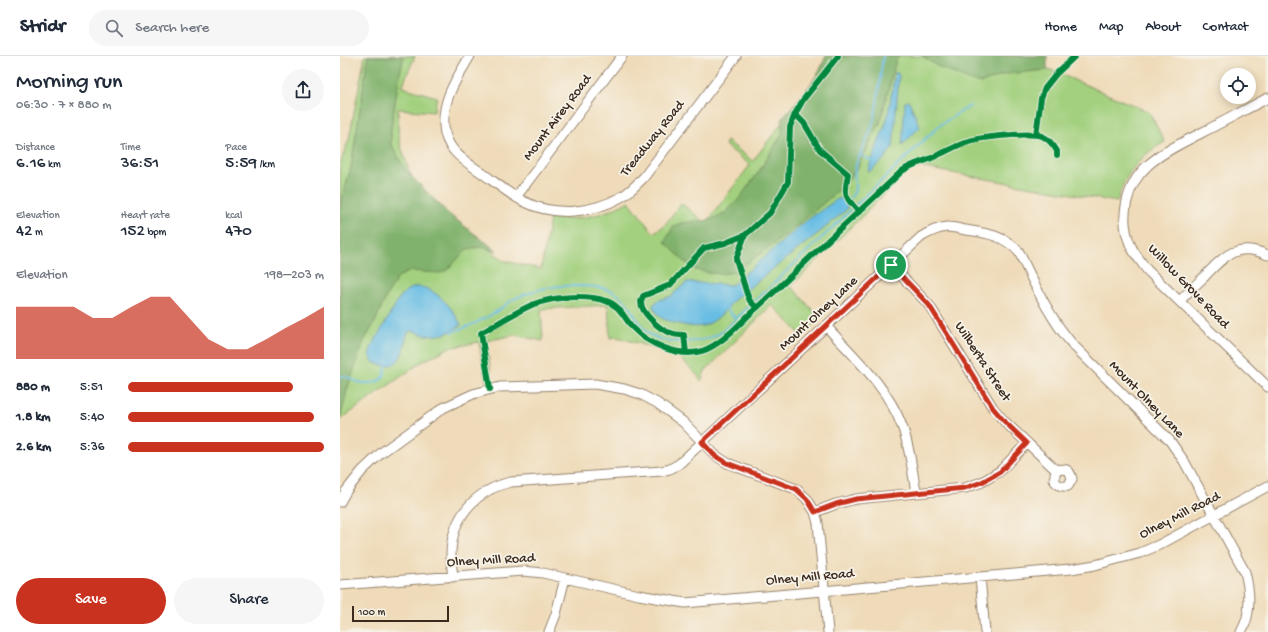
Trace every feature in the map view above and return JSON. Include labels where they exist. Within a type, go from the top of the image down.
[{"type":"street","name":"Treadway Road","points":[[470,56],[448,95],[444,117],[444,127],[448,143],[463,160],[516,197],[539,208],[567,212],[603,205],[622,196],[644,177],[736,56]]},
{"type":"street","name":"Mount Airey Road","points":[[516,197],[622,56]]},
{"type":"street","name":"Willow Grove Road","points":[[1268,98],[1169,150],[1146,167],[1134,182],[1128,196],[1125,222],[1127,235],[1135,254],[1147,270],[1268,387]]},
{"type":"street","name":"Mount Olney Lane","points":[[453,577],[451,556],[456,528],[464,512],[475,500],[487,491],[511,482],[662,471],[679,464],[921,237],[932,231],[948,227],[990,233],[1000,237],[1014,247],[1019,252],[1047,310],[1060,330],[1074,346],[1170,441],[1184,461],[1245,572],[1248,584],[1249,603],[1246,622],[1241,632]]},
{"type":"street","points":[[1180,301],[1226,255],[1237,251],[1251,249],[1258,250],[1268,255]]},
{"type":"street","name":"Wilberta Street","points":[[891,265],[929,305],[993,408],[1004,421],[1056,470]]},
{"type":"street","points":[[826,326],[874,378],[893,407],[902,425],[908,445],[916,492]]},
{"type":"street","points":[[340,502],[346,491],[362,471],[381,454],[443,408],[473,394],[500,387],[595,384],[624,389],[640,394],[657,403],[683,422],[714,455],[727,463],[796,489],[807,499],[815,512],[818,523],[828,632]]},
{"type":"street","points":[[815,512],[836,504],[856,499],[965,488],[982,482],[1000,472],[1027,443]]},
{"type":"street","name":"Olney Mill Road","points":[[340,585],[523,571],[543,573],[639,595],[685,603],[1071,569],[1095,565],[1140,553],[1159,545],[1268,486]]},
{"type":"street","points":[[980,577],[985,632]]},
{"type":"street","points":[[549,632],[556,614],[565,578]]},
{"type":"green space","points":[[365,56],[415,56],[402,87],[437,97],[434,112],[398,109],[400,143],[409,171],[416,184],[445,217],[505,261],[541,269],[550,218],[571,219],[591,216],[611,210],[629,201],[653,233],[664,226],[681,203],[706,223],[750,165],[725,145],[727,141],[753,161],[832,56],[1018,56],[1149,112],[1165,142],[1148,153],[1134,167],[1124,183],[1117,202],[913,166],[791,286],[820,318],[802,336],[772,305],[705,371],[701,381],[698,378],[699,377],[677,355],[617,337],[610,338],[608,305],[541,309],[543,341],[514,335],[486,341],[492,380],[486,382],[479,342],[448,348],[420,363],[340,420],[340,164],[349,139]]},
{"type":"green space","points":[[368,56],[404,56],[391,129],[391,144],[407,172],[450,215],[497,251],[481,247],[467,249],[447,270],[440,273],[410,271],[398,277],[386,297],[375,322],[364,341],[348,387],[340,419],[340,206],[351,167]]},
{"type":"green space","points":[[826,56],[900,56],[896,60],[880,123],[857,169],[840,189],[786,235],[735,272],[721,274],[696,270],[687,264],[665,242],[673,227],[681,223],[710,220],[725,213],[738,200],[758,173],[782,134],[782,118],[806,91],[819,72]]},
{"type":"green space","points":[[922,56],[1047,56],[1047,70],[1006,74],[982,83],[971,81],[937,66]]},
{"type":"water","points":[[895,73],[898,73],[899,76],[893,147],[885,158],[869,172],[868,170],[887,120]]},
{"type":"water","points":[[909,101],[920,127],[902,145],[905,102]]},
{"type":"water","points":[[841,198],[847,200],[847,209],[734,300],[724,312],[712,322],[699,327],[687,326],[663,319],[656,312],[653,306],[655,303],[671,296],[687,282],[732,285],[806,221]]},
{"type":"water","points":[[415,287],[426,288],[443,300],[452,309],[461,325],[440,335],[425,335],[410,331],[406,336],[403,350],[399,360],[396,363],[387,366],[374,363],[369,355],[371,348],[400,297],[407,290]]},
{"type":"waterway","points":[[850,198],[853,195],[855,188],[856,165],[874,120],[883,56]]},
{"type":"waterway","points":[[856,205],[940,125],[970,106]]},
{"type":"waterway","points":[[861,155],[871,161]]},
{"type":"waterway","points":[[452,332],[482,320],[514,299],[525,294],[558,286],[585,286],[607,289],[620,296],[645,330],[660,339],[681,342],[712,337],[720,333],[732,323],[853,208]]},
{"type":"waterway","points":[[725,307],[736,319]]},
{"type":"waterway","points":[[340,376],[347,377],[358,382],[372,383],[382,378],[386,366]]},
{"type":"cycle path","points":[[686,353],[684,335],[676,335],[667,332],[652,321],[642,306],[641,302],[643,296],[670,285],[704,248],[725,243],[745,235],[770,213],[788,182],[790,127],[795,114],[803,100],[838,56]]},
{"type":"cycle path","points":[[1036,135],[1041,98],[1045,88],[1057,73],[1075,56]]},
{"type":"cycle path","points":[[795,114],[804,123],[820,150],[848,174],[846,195],[859,212]]},
{"type":"cycle path","points":[[490,389],[481,333],[534,304],[570,297],[606,301],[615,306],[639,334],[656,344],[684,353],[702,351],[716,344],[729,334],[906,168],[969,141],[1006,136],[1042,136],[1053,145],[1057,151],[1057,155]]},
{"type":"cycle path","points":[[745,235],[736,259],[747,294],[750,301],[757,308]]},
{"type":"route","points":[[891,265],[929,305],[993,408],[1027,443],[1000,472],[982,482],[965,488],[856,499],[836,504],[815,512],[807,499],[796,489],[727,463],[714,455],[702,442],[891,265]]}]
